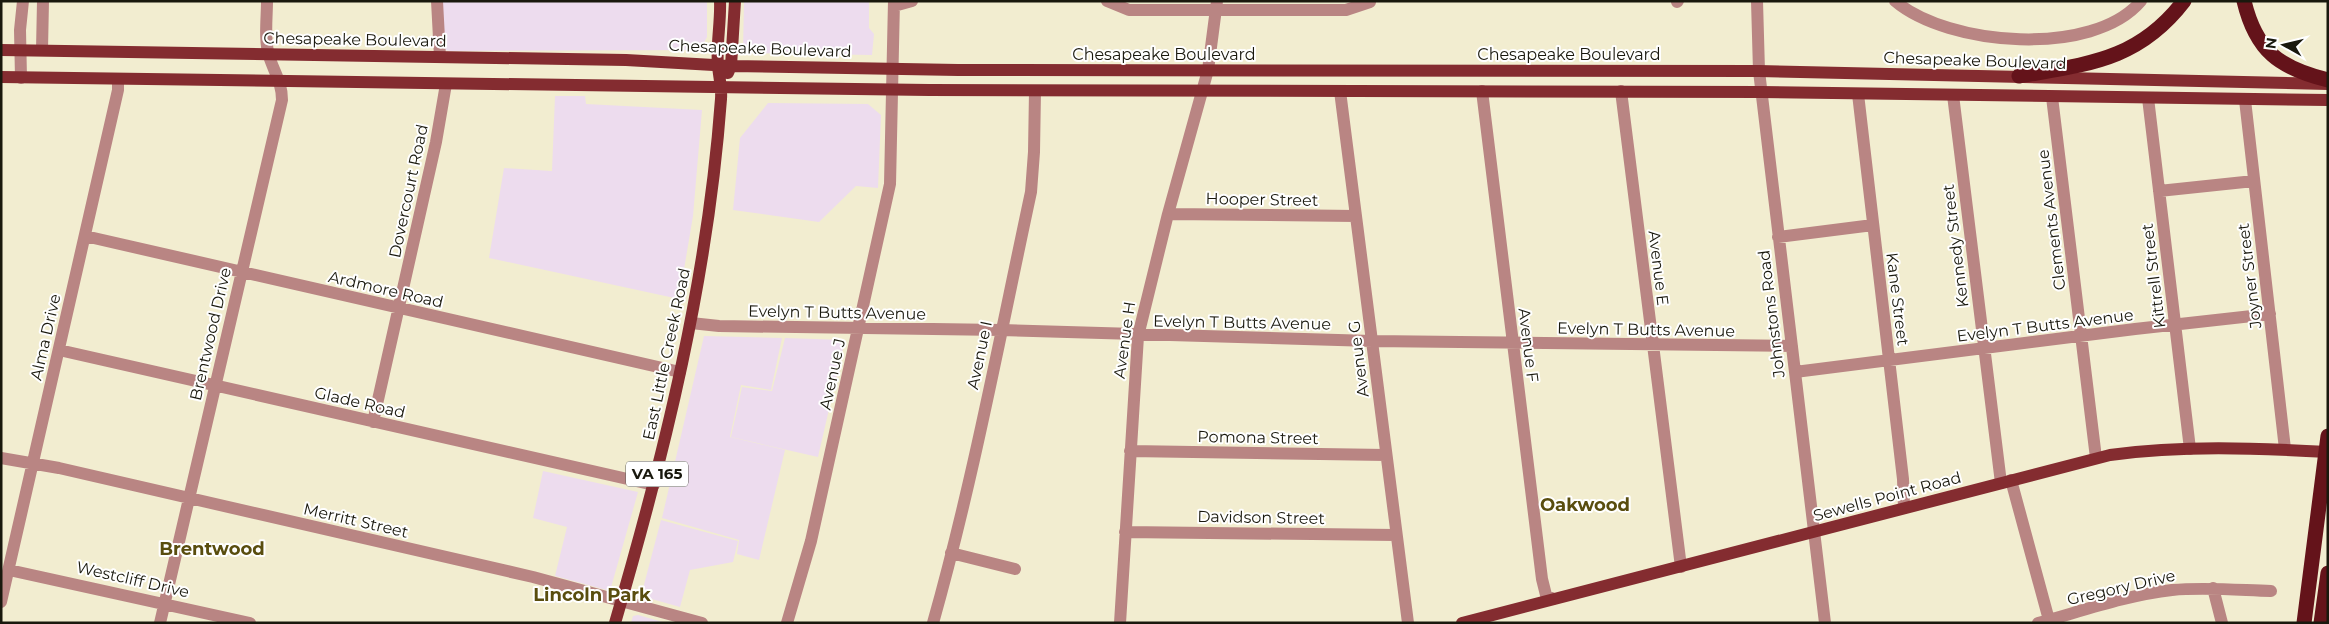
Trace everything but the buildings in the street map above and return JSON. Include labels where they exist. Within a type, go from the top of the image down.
[{"type":"highway","points":[[2019,76],[2083,66],[2120,53],[2153,32],[2184,1]]},
{"type":"highway","points":[[2244,1],[2252,26],[2268,53],[2294,70],[2328,80]]},
{"type":"highway","points":[[2304,623],[2328,436]]},
{"type":"highway","points":[[2321,623],[2328,573]]},
{"type":"main road","name":"East Little Creek Road","points":[[720,1],[725,65]]},
{"type":"main road","name":"East Little Creek Road","points":[[615,623],[654,485],[691,323],[710,206],[722,86],[735,1]]},
{"type":"main road","name":"Chesapeake Boulevard","points":[[1,50],[626,60],[725,65],[892,68],[1759,71],[2328,84]]},
{"type":"main road","name":"Chesapeake Boulevard","points":[[1,77],[1035,91],[1621,91],[2328,100]]},
{"type":"main road","name":"Sewells Point Road","points":[[1462,623],[2096,458],[2140,451],[2190,449],[2285,449],[2328,452]]},
{"type":"street","points":[[21,78],[23,1]]},
{"type":"street","points":[[42,50],[43,1]]},
{"type":"street","points":[[267,1],[266,43],[268,54]]},
{"type":"street","points":[[437,1],[440,57]]},
{"type":"street","points":[[894,4],[912,1]]},
{"type":"street","points":[[1107,1],[1119,8],[1129,10],[1216,6],[1346,10],[1370,2]]},
{"type":"street","name":"Johnstons Road","points":[[1757,1],[1761,92],[1825,623]]},
{"type":"street","points":[[1895,1],[1916,16],[1951,30],[1971,35],[2024,39],[2048,38],[2095,31],[2121,19],[2141,1]]},
{"type":"street","name":"Avenue J","points":[[787,623],[811,541],[890,184],[894,4]]},
{"type":"street","name":"Avenue H","points":[[1120,623],[1138,336],[1168,214],[1208,70],[1216,6]]},
{"type":"street","name":"Brentwood Drive","points":[[160,623],[240,272],[282,100],[280,81],[268,54]]},
{"type":"street","name":"Alma Drive","points":[[1,602],[118,90],[118,79]]},
{"type":"street","name":"Dovercourt Road","points":[[373,422],[400,308],[441,118],[446,84]]},
{"type":"street","name":"Avenue I","points":[[933,623],[951,553],[1031,192],[1034,165],[1035,91]]},
{"type":"street","name":"Avenue G","points":[[1340,91],[1408,623]]},
{"type":"street","name":"Avenue F","points":[[1482,91],[1543,584],[1546,595],[1553,599]]},
{"type":"street","name":"Avenue E","points":[[1621,91],[1681,566]]},
{"type":"street","name":"Kane Street","points":[[1858,94],[1904,488],[1904,508]]},
{"type":"street","name":"Kennedy Street","points":[[1953,95],[1984,349],[2006,481],[2044,621]]},
{"type":"street","name":"Clements Avenue","points":[[2052,97],[2096,458]]},
{"type":"street","name":"Kittrell Street","points":[[2148,98],[2190,449]]},
{"type":"street","name":"Joyner Street","points":[[2244,100],[2285,449]]},
{"type":"street","points":[[2159,191],[2254,181]]},
{"type":"street","name":"Hooper Street","points":[[1168,214],[1356,216]]},
{"type":"street","points":[[1778,236],[1873,225]]},
{"type":"street","name":"Ardmore Road","points":[[85,236],[680,372]]},
{"type":"street","name":"Evelyn T Butts Avenue","points":[[1795,372],[2270,314]]},
{"type":"street","name":"Evelyn T Butts Avenue","points":[[691,323],[719,326],[1001,330],[1138,336],[1372,341],[1792,346]]},
{"type":"street","name":"Glade Road","points":[[59,350],[654,485]]},
{"type":"street","name":"Pomona Street","points":[[1130,451],[1386,455]]},
{"type":"street","name":"Merritt Street","points":[[1,458],[33,463],[533,577],[702,623]]},
{"type":"street","name":"Davidson Street","points":[[1125,532],[1396,536]]},
{"type":"street","points":[[951,553],[1015,569]]},
{"type":"street","name":"Westcliff Drive","points":[[8,570],[250,623]]},
{"type":"street","points":[[2213,588],[2222,623]]},
{"type":"street","name":"Gregory Drive","points":[[2044,621],[2150,594],[2213,588],[2271,592]]},
{"type":"shaded area","points":[[440,1],[707,1],[707,37],[700,50],[451,51],[444,50]]},
{"type":"shaded area","points":[[744,1],[869,1],[869,28],[874,34],[872,55],[745,53],[743,51]]},
{"type":"shaded area","points":[[555,96],[585,96],[586,104],[702,110],[693,216],[679,299],[489,258],[504,168],[552,171]]},
{"type":"shaded area","points":[[768,103],[868,104],[881,115],[878,188],[856,186],[819,222],[733,210],[740,138]]},
{"type":"shaded area","points":[[704,336],[782,338],[771,390],[741,385],[730,437],[785,450],[759,560],[737,554],[739,540],[662,518]]},
{"type":"shaded area","points":[[785,338],[845,340],[818,457],[731,437],[742,387],[772,391]]},
{"type":"shaded area","points":[[543,471],[638,492],[610,591],[555,576],[567,527],[533,518]]},
{"type":"shaded area","points":[[661,520],[738,541],[733,562],[690,570],[680,607],[641,596]]},
{"type":"shaded area","points":[[638,615],[666,623],[631,623],[633,616]]},
{"type":"district","name":"Oakwood","points":[[1585,505]]},
{"type":"district","name":"Brentwood","points":[[212,549]]},
{"type":"district","name":"Lincoln Park","points":[[592,595]]}]
